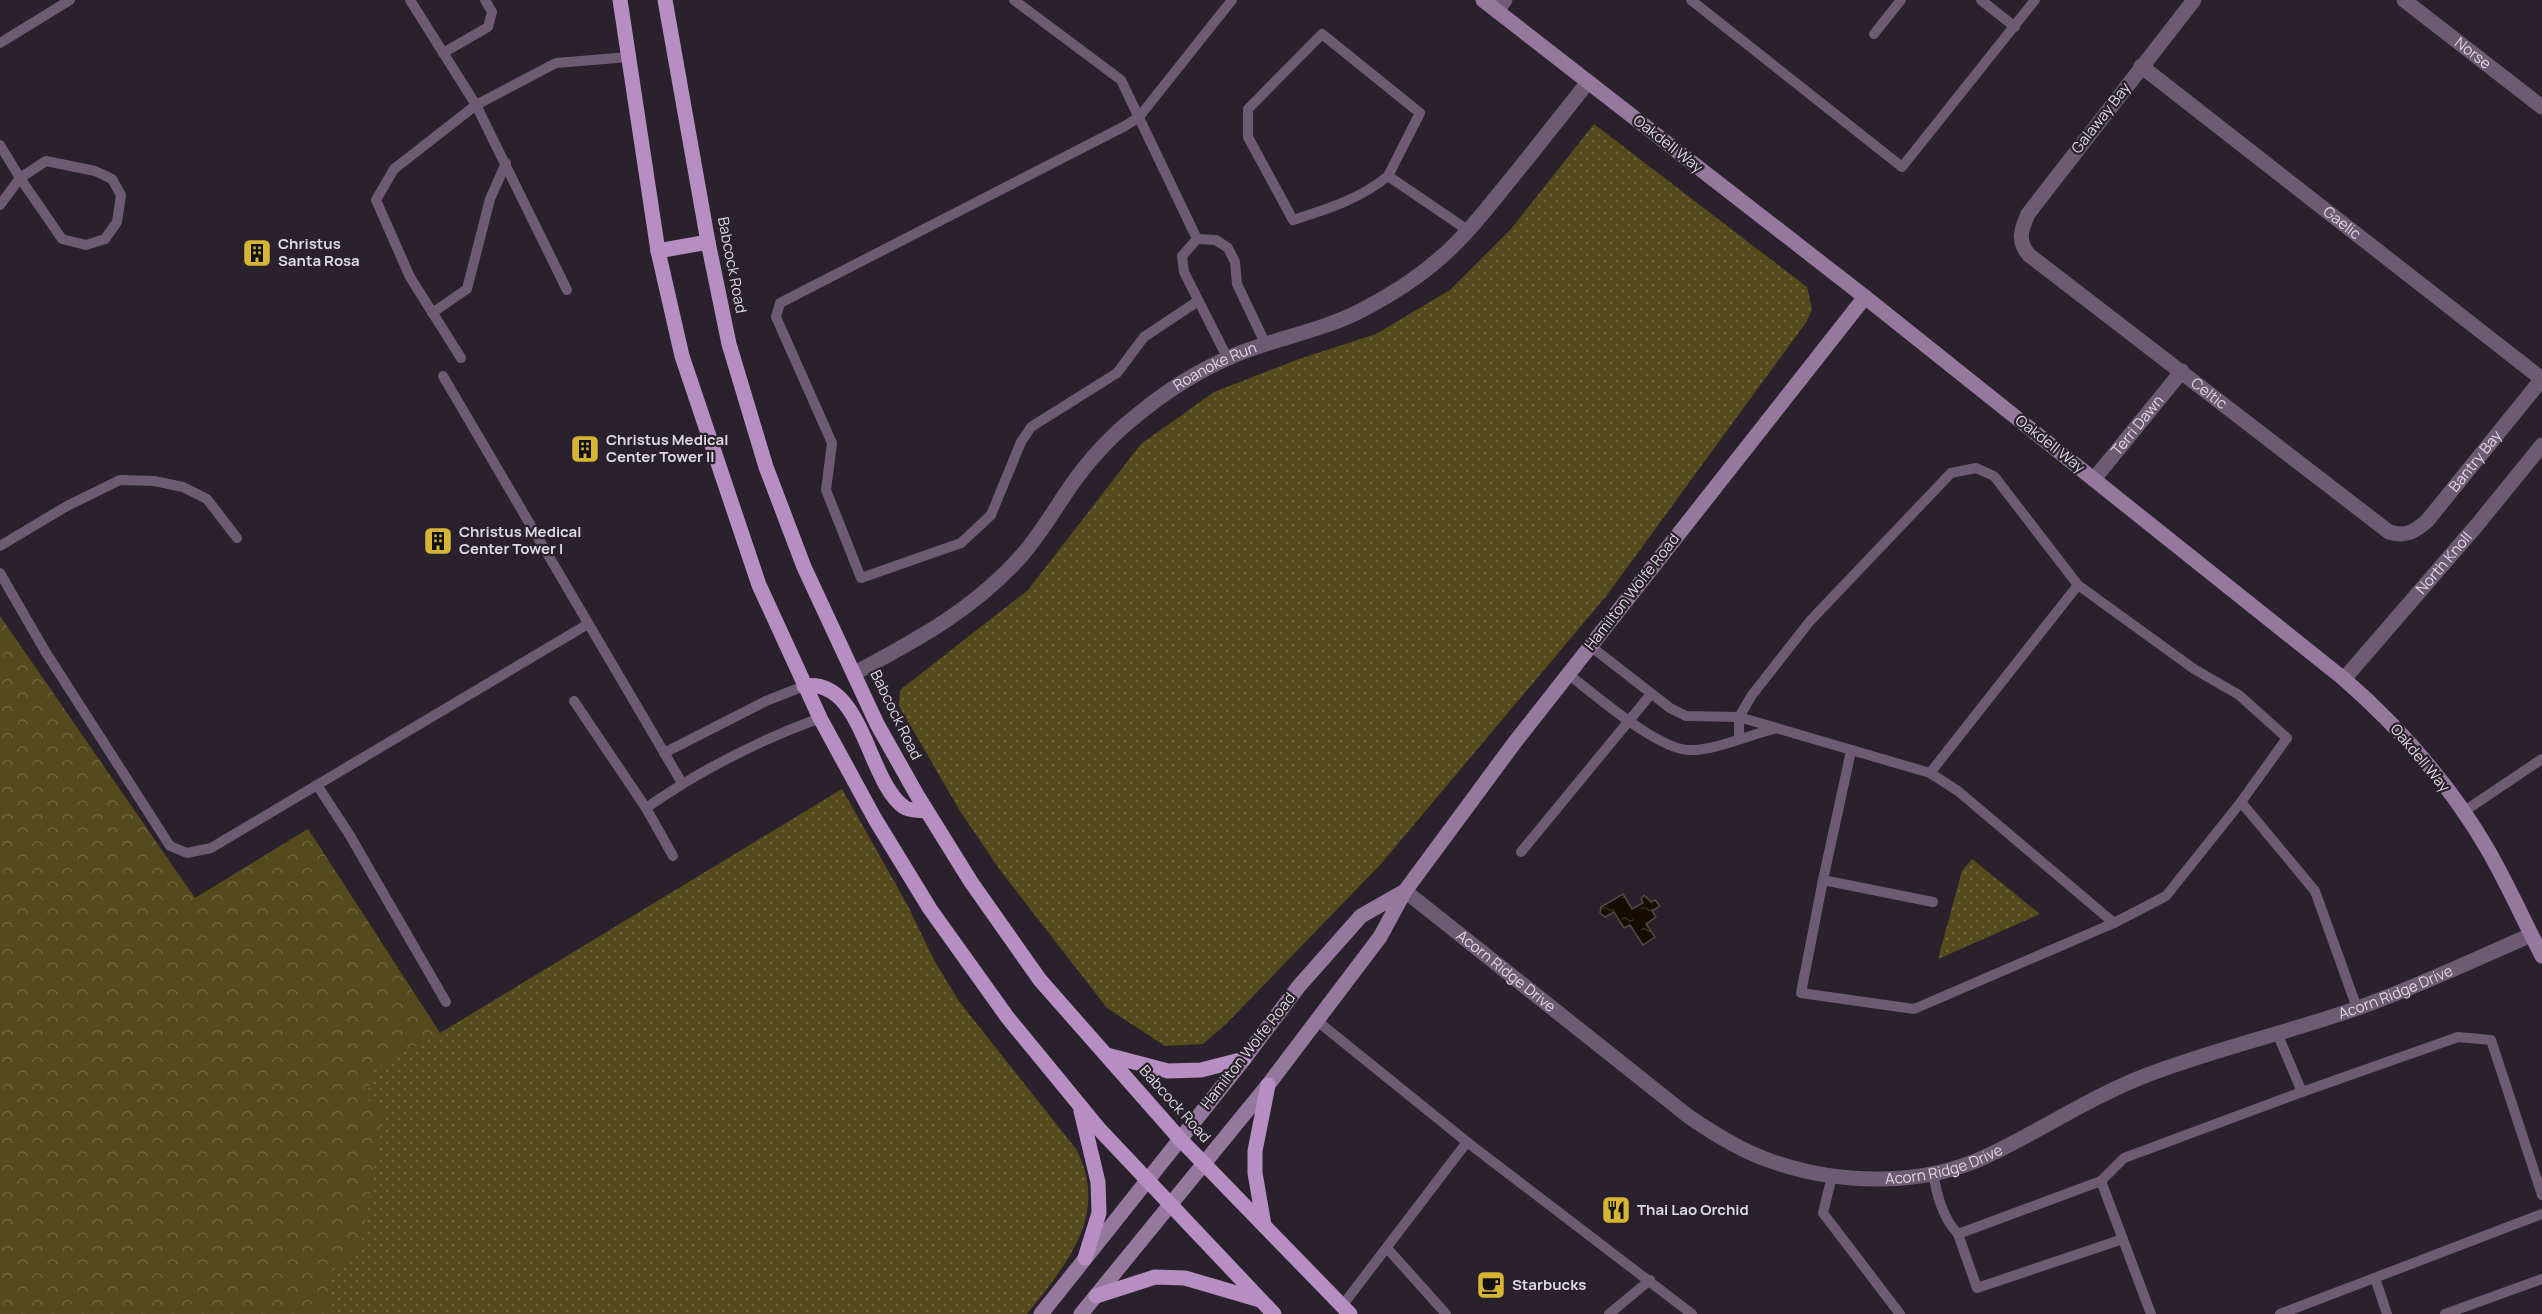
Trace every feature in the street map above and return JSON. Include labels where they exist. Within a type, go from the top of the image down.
[{"type":"main road","points":[[620,0],[658,251],[682,356],[759,585],[804,686],[875,819],[930,909],[1008,1018],[1126,1159],[1172,1204],[1274,1314]]},
{"type":"main road","name":"Babcock Road","points":[[665,0],[708,242],[729,344],[766,467],[804,567],[877,724],[926,811],[970,882],[1040,980],[1180,1139],[1346,1310]]},
{"type":"main road","points":[[658,251],[708,242]]},
{"type":"main road","points":[[804,686],[814,684],[839,695],[850,711],[893,797],[906,809],[926,811]]},
{"type":"main road","points":[[1107,1055],[1168,1071],[1201,1070],[1244,1059]]},
{"type":"main road","points":[[1264,1225],[1255,1173],[1255,1151],[1268,1085]]},
{"type":"main road","points":[[1079,1105],[1098,1182],[1099,1213],[1085,1258]]},
{"type":"main road","points":[[1096,1296],[1155,1277],[1185,1278],[1262,1300]]},
{"type":"street","name":"Oakdell Way","points":[[1483,0],[1501,5],[1588,82],[1865,297],[2379,710],[2424,761],[2463,812],[2512,892],[2542,957]]},
{"type":"street","name":"Galaway Bay","points":[[2022,242],[2020,231],[2037,200],[2194,0]]},
{"type":"street","name":"Norse","points":[[2404,0],[2542,107]]},
{"type":"street","name":"Gaelic","points":[[2141,66],[2542,379]]},
{"type":"street","name":"Roanoke Run","points":[[855,674],[928,634],[995,584],[1024,553],[1050,520],[1072,484],[1106,444],[1134,417],[1166,393],[1200,372],[1228,359],[1322,327],[1360,311],[1397,290],[1430,266],[1469,231],[1588,82]]},
{"type":"street","name":"Celtic","points":[[2022,242],[2022,248],[2029,255],[2389,532],[2402,536]]},
{"type":"street","name":"Hamilton Wolfe Road","points":[[1081,1314],[1268,1085],[1380,937],[1405,891],[1589,645],[1865,297]]},
{"type":"street","name":"Terri Dawn","points":[[2094,479],[2182,371]]},
{"type":"street","name":"Bantry Bay","points":[[2402,536],[2415,531],[2427,521],[2542,379]]},
{"type":"street","name":"North Knoll","points":[[2344,680],[2477,525],[2542,445]]},
{"type":"street","name":"Hamilton Wolfe Road","points":[[1041,1314],[1244,1059],[1299,986],[1361,916],[1405,891]]},
{"type":"street","name":"Acorn Ridge Drive","points":[[1405,891],[1688,1116],[1714,1133],[1771,1161],[1832,1176],[1895,1178],[1933,1173],[1987,1156],[2145,1075],[2229,1046],[2357,1008],[2531,935]]},
{"type":"lane","points":[[0,43],[70,0]]},
{"type":"lane","points":[[410,0],[476,105],[567,290]]},
{"type":"lane","points":[[443,52],[488,27],[492,12],[485,0]]},
{"type":"lane","points":[[1014,0],[1121,80],[1197,239]]},
{"type":"lane","points":[[1198,301],[1144,337],[1117,373],[1031,427],[1021,442],[991,515],[961,543],[861,578],[826,490],[831,443],[776,316],[780,303],[1139,117],[1232,0]]},
{"type":"lane","points":[[1690,0],[1902,167],[2035,0]]},
{"type":"lane","points":[[1874,34],[1901,0]]},
{"type":"lane","points":[[1981,0],[2015,27]]},
{"type":"lane","points":[[1322,34],[1420,113],[1388,176],[1374,188],[1343,204],[1293,219],[1248,137],[1248,108],[1322,34]]},
{"type":"lane","points":[[461,358],[410,277],[376,200],[394,170],[476,105],[556,63],[629,57]]},
{"type":"lane","points":[[0,145],[20,178],[62,239],[86,245],[105,239],[117,222],[121,195],[112,179],[95,171],[46,161],[20,178],[0,205]]},
{"type":"lane","points":[[432,313],[467,289],[490,199],[506,163]]},
{"type":"lane","points":[[1388,176],[1469,231]]},
{"type":"lane","points":[[1197,239],[1182,256],[1184,272],[1228,359]]},
{"type":"lane","points":[[1197,239],[1216,240],[1228,248],[1235,262],[1238,284],[1266,345]]},
{"type":"lane","points":[[443,376],[682,783]]},
{"type":"lane","points":[[1739,738],[1739,717],[1752,695],[1810,621],[1951,473],[1976,468],[1994,476],[2078,585],[2194,669],[2239,695],[2287,738],[2241,802],[2166,896],[2114,923],[1914,1009],[1801,993],[1822,880],[1851,751]]},
{"type":"lane","points":[[0,546],[67,506],[120,480],[154,481],[183,488],[207,499],[237,538]]},
{"type":"lane","points":[[0,573],[45,651],[170,846],[187,854],[211,848],[588,624]]},
{"type":"lane","points":[[1930,773],[2078,585]]},
{"type":"lane","points":[[1589,645],[1670,708],[1686,716],[1739,717],[1930,773],[1958,791],[2114,923]]},
{"type":"lane","points":[[1568,674],[1659,741],[1687,750],[1712,747],[1774,729]]},
{"type":"lane","points":[[664,753],[766,701],[804,686]]},
{"type":"lane","points":[[1521,852],[1651,694]]},
{"type":"lane","points":[[574,700],[646,808],[673,856]]},
{"type":"lane","points":[[646,808],[682,783],[794,728],[820,718]]},
{"type":"lane","points":[[2463,812],[2542,759]]},
{"type":"lane","points":[[317,785],[349,834],[446,1002]]},
{"type":"lane","points":[[2241,802],[2315,891],[2357,1008]]},
{"type":"lane","points":[[1822,880],[1933,902]]},
{"type":"lane","points":[[1316,1020],[1467,1142],[1692,1314]]},
{"type":"lane","points":[[2277,1033],[2302,1092]]},
{"type":"lane","points":[[1958,1234],[2101,1181],[2124,1158],[2458,1037],[2491,1040],[2542,1195]]},
{"type":"lane","points":[[1346,1310],[1387,1248],[1467,1142]]},
{"type":"lane","points":[[1933,1173],[1943,1213],[1947,1222],[1958,1234],[1977,1288],[2123,1239]]},
{"type":"lane","points":[[1832,1176],[1823,1213],[1897,1311],[1886,1314]]},
{"type":"lane","points":[[2101,1181],[2151,1314]]},
{"type":"lane","points":[[2281,1314],[2542,1214]]},
{"type":"lane","points":[[1387,1248],[1446,1314]]},
{"type":"lane","points":[[2375,1278],[2387,1314]]},
{"type":"lane","points":[[2445,1314],[2542,1279]]},
{"type":"lane","points":[[1609,1314],[1650,1280]]},
{"type":"green space","points":[[1594,124],[1807,287],[1812,309],[1807,321],[1607,595],[1380,865],[1227,1023],[1203,1044],[1165,1046],[1107,1008],[1000,870],[960,811],[899,706],[900,690],[1028,590],[1141,444],[1214,392],[1299,359],[1376,334],[1450,290],[1511,229]]},
{"type":"green space","points":[[0,616],[195,898],[308,829],[440,1033],[371,1071],[367,1100],[384,1108],[360,1253],[329,1271],[332,1314],[0,1314]]},
{"type":"green space","points":[[842,789],[958,1000],[1076,1149],[1085,1173],[1088,1195],[1086,1217],[1079,1237],[1069,1257],[1027,1314],[0,1314],[0,1018],[308,829],[440,1033]]},
{"type":"green space","points":[[1972,859],[2040,914],[1938,959],[1962,871]]},
{"type":"water","points":[[1623,894],[1632,909],[1643,903],[1641,899],[1644,895],[1651,902],[1655,900],[1660,906],[1652,911],[1656,917],[1646,924],[1655,937],[1643,945],[1630,925],[1624,928],[1614,912],[1605,917],[1600,913],[1601,907]]},
{"type":"place","name":"Christus Santa Rosa","points":[[257,253]]},
{"type":"place","name":"Christus Medical Center Tower II","points":[[585,449]]},
{"type":"place","name":"Christus Medical Center Tower I","points":[[438,541]]},
{"type":"place","name":"Thai Lao Orchid","points":[[1616,1210]]},
{"type":"place","name":"Starbucks","points":[[1491,1285]]}]
